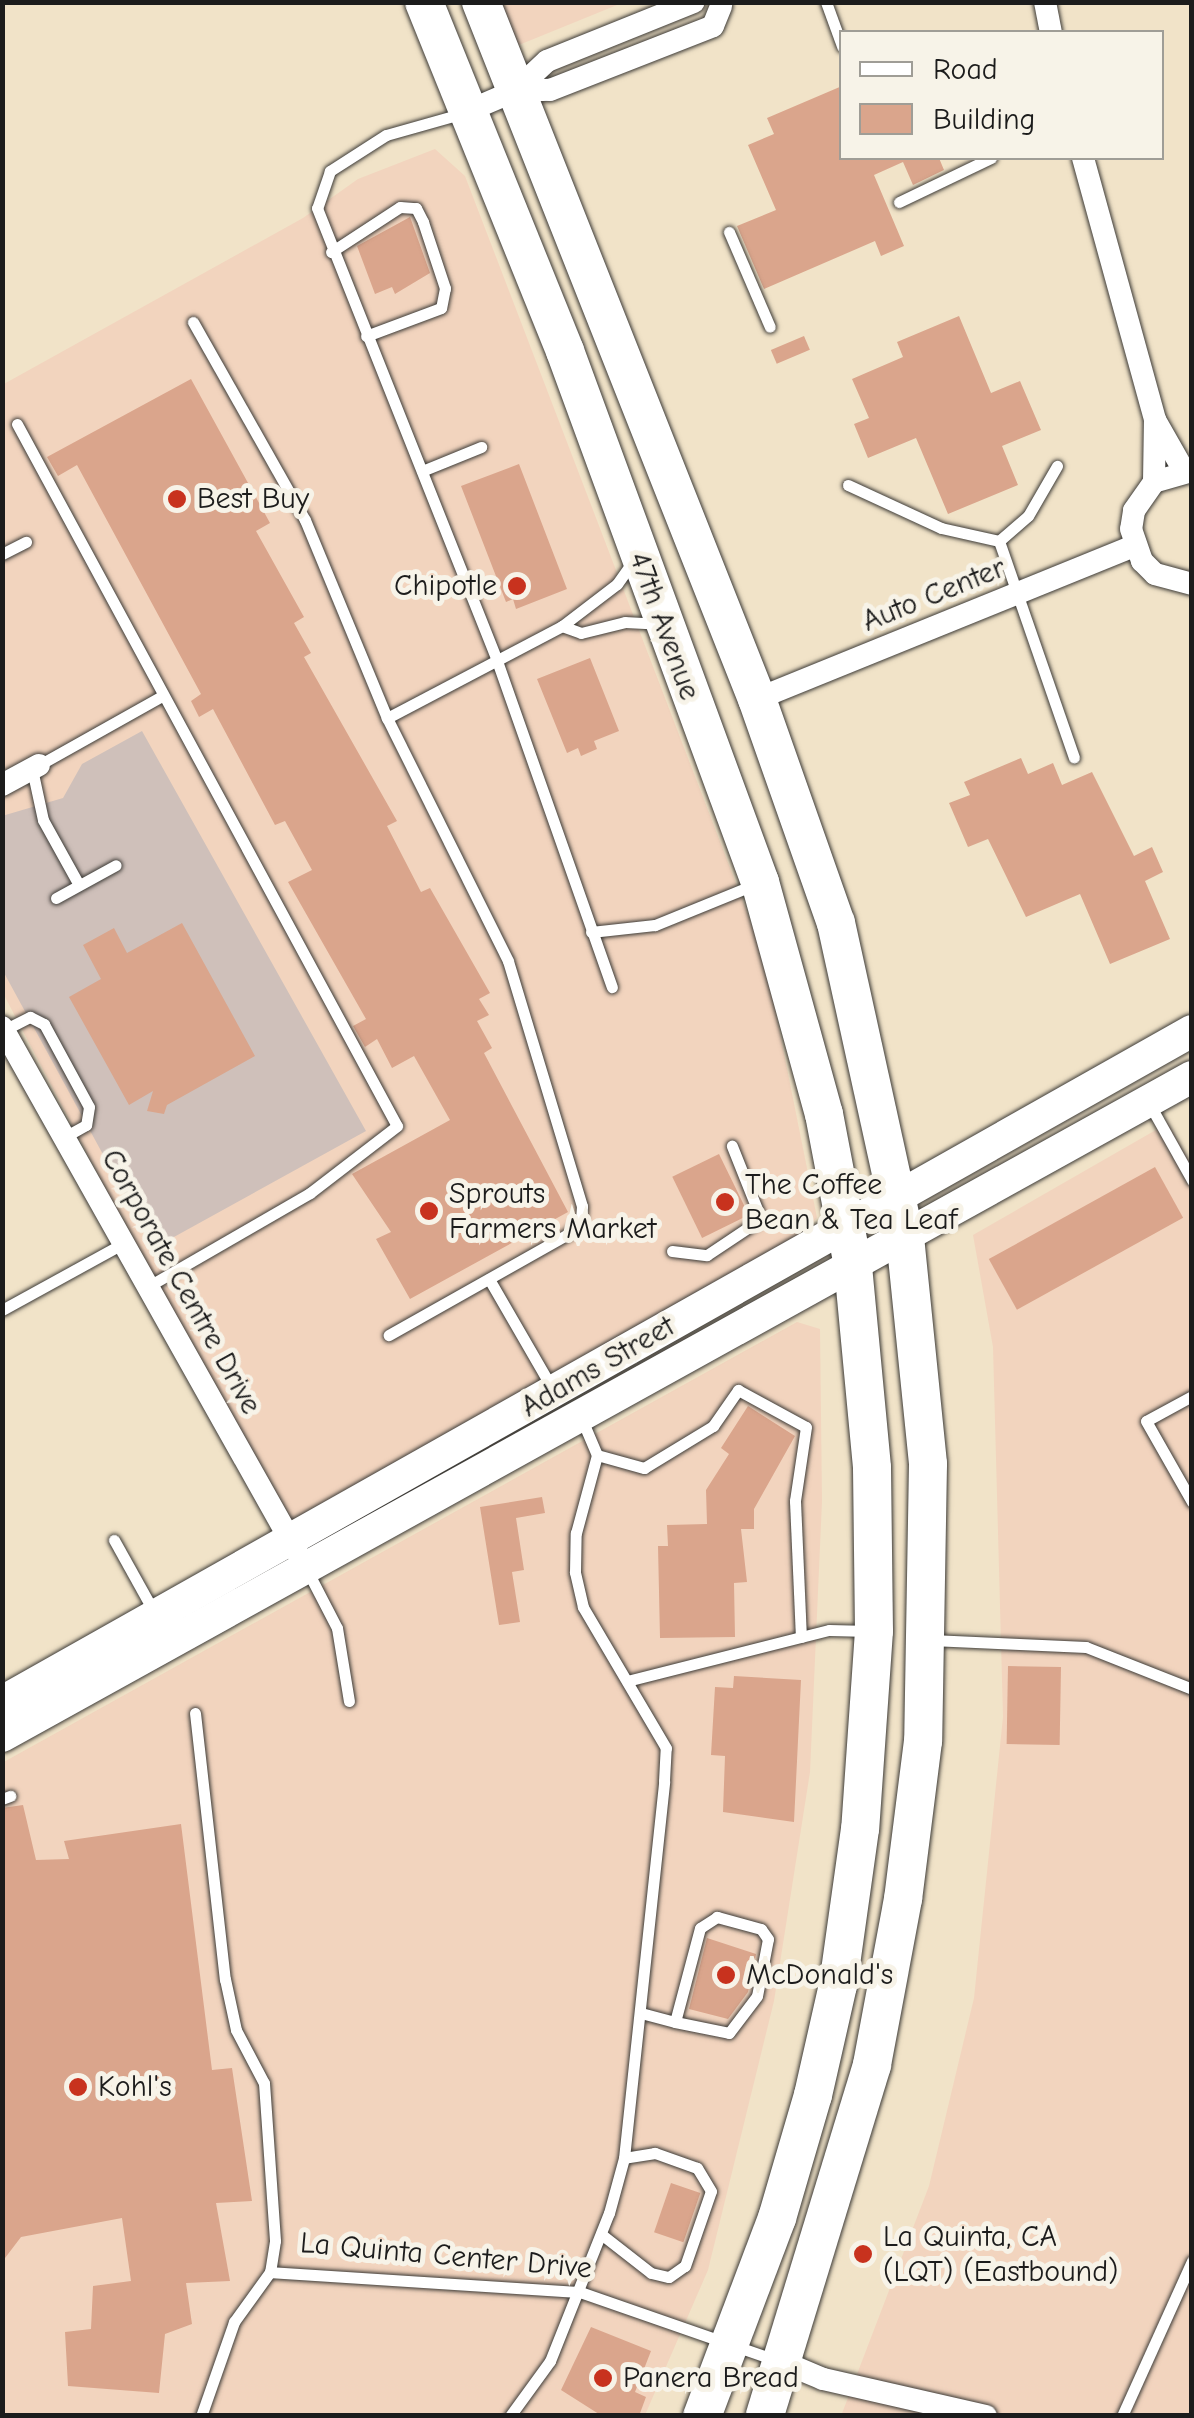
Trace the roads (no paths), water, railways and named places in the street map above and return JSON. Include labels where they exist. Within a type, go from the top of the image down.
[{"type":"main road","name":"47th Avenue","points":[[424,2],[638,553],[760,882],[848,1223],[853,1266],[872,1468],[874,1631],[860,1829],[838,1986],[777,2218],[702,2416]]},
{"type":"main road","name":"47th Avenue","points":[[481,2],[757,699],[836,924],[899,1194],[905,1237],[928,1464],[923,1741],[903,1899],[872,2065],[785,2363],[765,2416]]},
{"type":"street","points":[[468,111],[514,91],[548,60],[694,2]]},
{"type":"street","points":[[1044,2],[1051,30]]},
{"type":"street","points":[[514,91],[550,90],[713,26],[721,4]]},
{"type":"street","points":[[1083,160],[1156,420],[1188,471],[1154,482]]},
{"type":"street","points":[[1156,420],[1154,482],[1134,511],[1134,546],[1155,574],[1190,586]]},
{"type":"street","name":"Auto Center","points":[[757,699],[1134,546]]},
{"type":"street","points":[[2,785],[36,767]]},
{"type":"street","name":"Corporate Centre Drive","points":[[3,1028],[299,1555]]},
{"type":"street","name":"Adams Street","points":[[2,1736],[299,1555],[554,1393],[1192,1031]]},
{"type":"street","name":"Adams Street","points":[[2,1702],[156,1616],[299,1555],[580,1416],[1192,1077]]},
{"type":"street","points":[[785,2363],[823,2378],[986,2416]]},
{"type":"lane","points":[[826,2],[839,38]]},
{"type":"lane","points":[[468,111],[386,135],[330,171],[316,208],[496,658],[612,987]]},
{"type":"lane","points":[[899,202],[988,160]]},
{"type":"lane","points":[[331,252],[400,207],[416,208],[444,288],[441,308],[429,318],[366,336]]},
{"type":"lane","points":[[730,232],[770,327]]},
{"type":"lane","points":[[193,322],[304,520],[387,718],[508,960],[582,1206],[576,1228],[389,1335]]},
{"type":"lane","points":[[17,424],[132,630],[160,697],[397,1126],[310,1193],[149,1286]]},
{"type":"lane","points":[[422,471],[481,447]]},
{"type":"lane","points":[[998,541],[1028,516],[1057,466]]},
{"type":"lane","points":[[848,486],[941,528],[998,541]]},
{"type":"lane","points":[[998,541],[1074,756]]},
{"type":"lane","points":[[2,554],[26,542]]},
{"type":"lane","points":[[387,718],[562,626],[617,584],[638,553]]},
{"type":"lane","points":[[562,626],[581,633],[625,622],[664,624]]},
{"type":"lane","points":[[79,886],[43,820],[36,767],[160,697]]},
{"type":"lane","points":[[56,898],[116,865]]},
{"type":"lane","points":[[591,932],[655,924],[760,882]]},
{"type":"lane","points":[[3,1028],[30,1017],[44,1024],[90,1107],[86,1125],[64,1137]]},
{"type":"lane","points":[[1148,1101],[1192,1180]]},
{"type":"lane","points":[[672,1251],[708,1255],[761,1220],[732,1146]]},
{"type":"lane","points":[[2,1310],[124,1243]]},
{"type":"lane","points":[[488,1279],[554,1393]]},
{"type":"lane","points":[[597,1455],[644,1468],[713,1426],[738,1390],[806,1427],[795,1501],[801,1636]]},
{"type":"lane","points":[[1192,1396],[1146,1421],[1192,1502]]},
{"type":"lane","points":[[510,2416],[550,2361],[580,2292],[624,2158],[666,1748],[583,1607],[575,1572],[576,1533],[597,1455],[580,1416]]},
{"type":"lane","points":[[114,1540],[156,1616]]},
{"type":"lane","points":[[299,1555],[337,1628],[348,1702]]},
{"type":"lane","points":[[627,1681],[801,1636],[874,1631]]},
{"type":"lane","points":[[927,1640],[1086,1647],[1192,1688]]},
{"type":"lane","points":[[195,1713],[226,1979],[236,2030],[264,2083],[275,2241],[270,2272],[234,2322],[200,2416]]},
{"type":"lane","points":[[641,2014],[675,2022],[729,2033],[757,1996],[768,1939],[761,1930],[717,1917],[700,1928],[675,2022]]},
{"type":"lane","points":[[601,2234],[651,2273],[669,2277],[685,2266],[711,2191],[697,2168],[655,2152],[624,2158]]},
{"type":"lane","points":[[1122,2416],[1192,2261]]},
{"type":"lane","name":"La Quinta Center Drive","points":[[270,2272],[580,2292],[785,2363]]},
{"type":"place","name":"Best Buy","points":[[177,499]]},
{"type":"place","name":"Chipotle","points":[[517,586]]},
{"type":"place","name":"The Coffee Bean & Tea Leaf","points":[[725,1202]]},
{"type":"place","name":"Sprouts Farmers Market","points":[[429,1211]]},
{"type":"place","name":"McDonald's","points":[[726,1975]]},
{"type":"place","name":"Kohl's","points":[[78,2087]]},
{"type":"place","name":"La Quinta, CA (LQT) (Eastbound)","points":[[863,2254]]},
{"type":"place","name":"Panera Bread","points":[[603,2378]]}]
